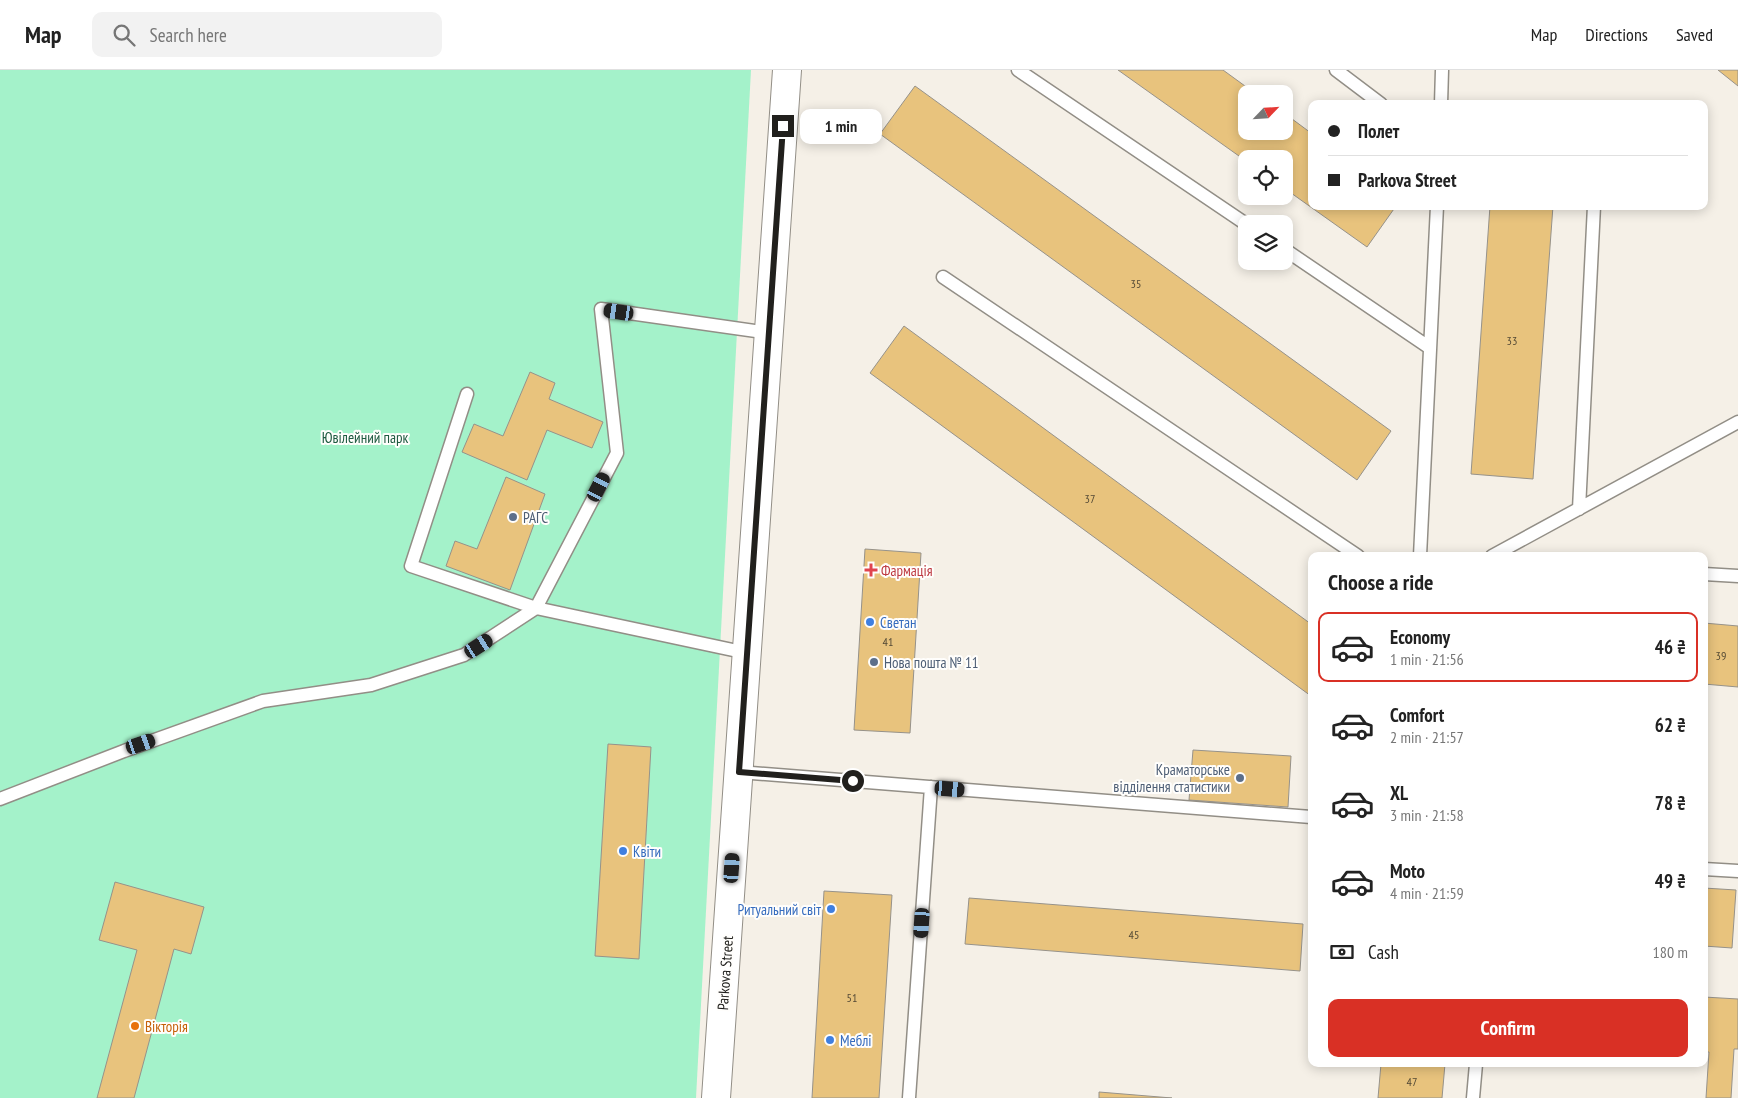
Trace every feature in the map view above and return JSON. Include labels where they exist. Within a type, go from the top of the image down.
[{"type":"street","name":"Parkova Street","points":[[716,1098],[787,70]]},
{"type":"lane","points":[[1018,70],[1238,219]]},
{"type":"lane","points":[[1336,70],[1376,100]]},
{"type":"lane","points":[[1441,100],[1442,70]]},
{"type":"lane","points":[[1420,552],[1437,210]]},
{"type":"lane","points":[[1579,509],[1594,210]]},
{"type":"lane","points":[[1293,255],[1430,348]]},
{"type":"lane","points":[[943,277],[1352,552]]},
{"type":"lane","points":[[0,799],[124,751],[263,701],[371,685],[464,655],[536,608],[618,453],[601,309],[769,333]]},
{"type":"lane","points":[[467,394],[411,566],[536,608],[747,653]]},
{"type":"lane","points":[[1499,552],[1738,422]]},
{"type":"lane","points":[[1708,574],[1738,576]]},
{"type":"lane","points":[[739,772],[1308,817]]},
{"type":"lane","points":[[910,1098],[932,787]]},
{"type":"lane","points":[[1708,869],[1738,871]]},
{"type":"lane","points":[[1473,1098],[1476,1067]]},
{"type":"green space","name":"Ювілейний парк","points":[[0,70],[751,70],[696,1098],[0,1098]]},
{"type":"building","points":[[1118,70],[1223,70],[1244,85],[1238,85],[1238,140],[1293,140],[1293,120],[1308,131],[1308,205],[1293,194],[1293,150],[1238,150],[1238,155]]},
{"type":"building","points":[[1718,70],[1738,70],[1738,86]]},
{"type":"building","points":[[915,86],[1391,431],[1357,480],[880,134]]},
{"type":"building","points":[[1315,210],[1393,210],[1367,247]]},
{"type":"building","points":[[1490,210],[1553,210],[1533,479],[1471,474]]},
{"type":"building","points":[[904,326],[1308,622],[1308,694],[870,373]]},
{"type":"building","points":[[530,372],[555,383],[549,399],[603,422],[592,448],[547,430],[527,480],[462,452],[474,424],[503,436]]},
{"type":"building","name":"РАГС","points":[[506,477],[545,494],[510,590],[446,566],[455,541],[477,549]]},
{"type":"building","points":[[865,549],[921,553],[910,733],[854,730]]},
{"type":"building","points":[[1708,623],[1738,626],[1738,687],[1708,684]]},
{"type":"building","name":"Квіти","points":[[608,744],[651,747],[639,959],[595,956]]},
{"type":"building","name":"Краматорське відділення статистики","points":[[1193,750],[1291,756],[1288,807],[1189,800]]},
{"type":"building","name":"Вікторія","points":[[115,882],[204,907],[191,954],[174,949],[134,1098],[97,1098],[137,950],[99,940]]},
{"type":"building","points":[[1708,888],[1736,890],[1732,948],[1708,946]]},
{"type":"building","points":[[824,891],[892,895],[879,1098],[812,1098]]},
{"type":"building","points":[[969,898],[1303,924],[1300,971],[965,944]]},
{"type":"building","points":[[1708,997],[1738,999],[1738,1049],[1734,1049],[1731,1098],[1706,1098],[1709,1052]]},
{"type":"building","points":[[1381,1067],[1445,1067],[1442,1098],[1378,1098]]},
{"type":"building","points":[[1099,1092],[1172,1098],[1099,1098]]},
{"type":"place","name":"РАГС","points":[[513,517]]},
{"type":"place","name":"Фармація","points":[[871,570]]},
{"type":"place","name":"Светан","points":[[870,622]]},
{"type":"place","name":"Нова пошта № 11","points":[[874,662]]},
{"type":"place","name":"Краматорське відділення статистики","points":[[1240,778]]},
{"type":"place","name":"Квіти","points":[[623,851]]},
{"type":"place","name":"Ритуальний світ","points":[[831,909]]},
{"type":"place","name":"Вікторія","points":[[135,1026]]},
{"type":"place","name":"Меблі","points":[[830,1040]]},
{"type":"route","points":[[783,126],[739,772],[853,781]]}]
